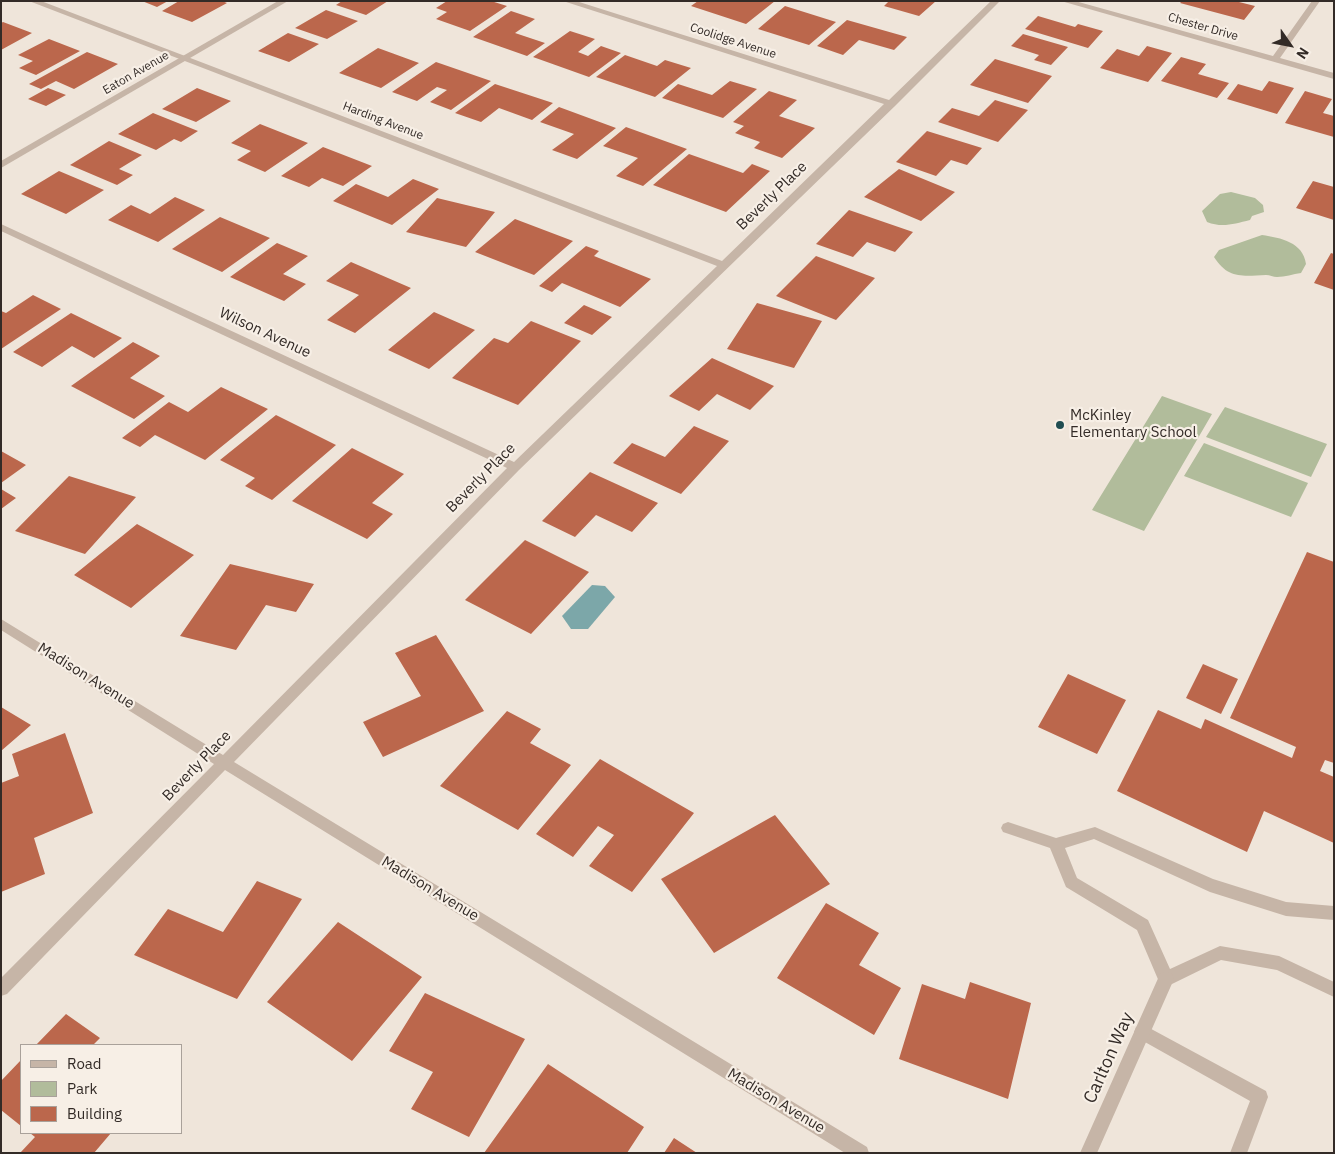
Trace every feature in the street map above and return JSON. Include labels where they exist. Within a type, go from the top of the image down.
[{"type":"street","name":"Harding Avenue","points":[[33,1],[724,265]]},
{"type":"street","name":"Eaton Avenue","points":[[1,165],[284,1]]},
{"type":"street","name":"Coolidge Avenue","points":[[567,1],[892,104]]},
{"type":"street","name":"Beverly Place","points":[[1,989],[516,467],[996,1]]},
{"type":"street","name":"Chester Drive","points":[[1065,1],[1334,76]]},
{"type":"street","points":[[1275,60],[1316,1]]},
{"type":"street","name":"Wilson Avenue","points":[[1,228],[516,467]]},
{"type":"street","name":"Madison Avenue","points":[[1,624],[861,1153]]},
{"type":"street","points":[[1008,828],[1056,844],[1096,833],[1210,885],[1286,909],[1334,913]]},
{"type":"street","points":[[1056,844],[1071,882],[1143,925],[1166,979],[1220,953],[1279,963],[1334,990]]},
{"type":"street","name":"Carlton Way","points":[[1088,1153],[1166,979]]},
{"type":"street","points":[[1142,1032],[1260,1097],[1238,1153]]},
{"type":"green space","points":[[1231,192],[1255,198],[1263,205],[1264,212],[1252,216],[1250,220],[1233,224],[1218,225],[1207,222],[1202,211],[1220,194]]},
{"type":"green space","points":[[1262,235],[1290,242],[1296,246],[1301,251],[1306,264],[1301,273],[1283,277],[1236,275],[1225,269],[1214,257],[1219,250]]},
{"type":"green space","points":[[1162,396],[1212,414],[1144,531],[1092,510]]},
{"type":"green space","points":[[1225,407],[1327,444],[1311,477],[1206,437]]},
{"type":"green space","points":[[1204,443],[1308,483],[1291,517],[1184,476]]},
{"type":"water","points":[[592,585],[605,586],[615,597],[588,629],[571,629],[562,616]]},
{"type":"building","points":[[142,1],[168,1],[157,7]]},
{"type":"building","points":[[179,1],[222,1],[227,3],[192,22],[162,11]]},
{"type":"building","points":[[342,1],[388,1],[366,15],[336,5]]},
{"type":"building","points":[[447,1],[491,1],[507,6],[470,31],[436,19],[447,12],[436,8]]},
{"type":"building","points":[[698,1],[775,1],[746,24],[691,6]]},
{"type":"building","points":[[889,1],[936,1],[919,16],[884,6]]},
{"type":"building","points":[[1182,1],[1235,1],[1255,6],[1244,20],[1180,3]]},
{"type":"building","points":[[785,6],[836,22],[809,45],[758,29]]},
{"type":"building","points":[[326,10],[358,21],[327,39],[295,28]]},
{"type":"building","points":[[511,11],[535,19],[515,33],[545,43],[527,56],[473,37]]},
{"type":"building","points":[[1038,16],[1075,27],[1078,24],[1103,31],[1088,48],[1025,29]]},
{"type":"building","points":[[847,20],[907,37],[894,50],[859,40],[843,55],[817,46]]},
{"type":"building","points":[[3,22],[32,33],[1,50],[1,23]]},
{"type":"building","points":[[570,31],[595,39],[578,52],[588,56],[601,46],[621,53],[589,77],[533,57]]},
{"type":"building","points":[[288,33],[319,44],[289,62],[258,51]]},
{"type":"building","points":[[1023,34],[1068,47],[1051,65],[1034,60],[1039,55],[1011,46]]},
{"type":"building","points":[[49,39],[80,51],[36,75],[19,68],[33,61],[18,55]]},
{"type":"building","points":[[1147,46],[1172,53],[1148,82],[1100,68],[1117,49],[1139,56]]},
{"type":"building","points":[[378,48],[419,63],[381,88],[339,73]]},
{"type":"building","points":[[87,52],[118,64],[74,89],[56,81],[41,89],[29,84]]},
{"type":"building","points":[[625,55],[657,66],[665,60],[691,68],[655,97],[596,77]]},
{"type":"building","points":[[1181,57],[1206,64],[1198,74],[1229,83],[1217,98],[1161,81]]},
{"type":"building","points":[[995,59],[1052,76],[1028,103],[970,85]]},
{"type":"building","points":[[436,62],[491,81],[451,110],[430,102],[447,90],[437,87],[417,101],[392,92]]},
{"type":"building","points":[[730,81],[757,89],[723,118],[662,98],[678,84],[712,95]]},
{"type":"building","points":[[1269,81],[1294,88],[1277,114],[1227,99],[1238,84],[1262,91]]},
{"type":"building","points":[[495,84],[553,103],[532,120],[499,108],[481,122],[455,113]]},
{"type":"building","points":[[48,88],[66,95],[46,106],[28,99]]},
{"type":"building","points":[[197,88],[231,101],[196,122],[162,109]]},
{"type":"building","points":[[769,91],[797,100],[779,116],[815,128],[782,158],[754,148],[760,142],[735,133],[744,126],[733,122]]},
{"type":"building","points":[[1305,91],[1332,99],[1323,113],[1334,116],[1334,137],[1285,123]]},
{"type":"building","points":[[995,100],[1028,110],[998,142],[938,122],[952,108],[979,116]]},
{"type":"building","points":[[559,107],[616,128],[577,159],[552,150],[574,134],[540,122]]},
{"type":"building","points":[[153,113],[198,131],[181,142],[174,139],[156,150],[118,134]]},
{"type":"building","points":[[260,124],[308,143],[265,172],[237,160],[251,151],[231,143]]},
{"type":"building","points":[[626,127],[687,149],[643,186],[616,176],[638,158],[603,146]]},
{"type":"building","points":[[927,131],[982,148],[967,165],[951,160],[936,176],[896,162]]},
{"type":"building","points":[[109,141],[142,155],[119,169],[133,175],[117,185],[70,165]]},
{"type":"building","points":[[323,147],[372,166],[343,186],[322,178],[309,187],[281,176]]},
{"type":"building","points":[[689,154],[743,173],[752,164],[770,171],[726,212],[653,185]]},
{"type":"building","points":[[899,169],[955,192],[921,221],[864,197]]},
{"type":"building","points":[[59,171],[104,190],[66,214],[21,194]]},
{"type":"building","points":[[413,179],[439,189],[392,225],[333,201],[356,184],[388,197]]},
{"type":"building","points":[[1313,181],[1334,187],[1334,220],[1296,208]]},
{"type":"building","points":[[175,197],[205,210],[158,242],[108,220],[131,205],[150,214]]},
{"type":"building","points":[[437,198],[495,212],[466,247],[406,232]]},
{"type":"building","points":[[849,210],[913,232],[895,252],[867,242],[853,257],[816,244]]},
{"type":"building","points":[[220,217],[270,238],[222,272],[172,249]]},
{"type":"building","points":[[515,219],[573,241],[534,275],[475,252]]},
{"type":"building","points":[[277,243],[308,256],[283,274],[306,284],[284,301],[230,277]]},
{"type":"building","points":[[586,246],[599,251],[594,256],[651,279],[620,307],[562,283],[552,292],[539,286]]},
{"type":"building","points":[[1331,253],[1334,254],[1334,290],[1314,283]]},
{"type":"building","points":[[816,256],[875,278],[836,320],[776,296]]},
{"type":"building","points":[[351,262],[411,288],[355,333],[327,320],[359,295],[326,281]]},
{"type":"building","points":[[33,295],[61,309],[1,349],[1,311],[6,313]]},
{"type":"building","points":[[757,303],[822,321],[794,368],[727,349]]},
{"type":"building","points":[[584,305],[612,317],[592,335],[564,323]]},
{"type":"building","points":[[434,312],[475,330],[429,369],[388,350]]},
{"type":"building","points":[[71,313],[122,338],[94,358],[72,346],[42,367],[13,352]]},
{"type":"building","points":[[531,321],[581,341],[518,405],[452,378],[494,338],[508,343]]},
{"type":"building","points":[[133,342],[160,356],[130,378],[165,396],[134,419],[71,386]]},
{"type":"building","points":[[712,358],[774,386],[750,410],[717,394],[699,411],[669,396]]},
{"type":"building","points":[[221,387],[268,409],[205,460],[155,435],[140,447],[122,438],[169,402],[188,412]]},
{"type":"building","points":[[276,415],[336,445],[272,500],[245,486],[255,478],[220,460]]},
{"type":"building","points":[[694,426],[729,441],[681,494],[613,463],[632,443],[665,457]]},
{"type":"building","points":[[352,448],[404,474],[372,503],[393,514],[367,539],[292,501]]},
{"type":"building","points":[[1,451],[26,465],[1,483]]},
{"type":"building","points":[[590,472],[658,503],[632,532],[596,515],[575,537],[542,521]]},
{"type":"building","points":[[69,476],[136,497],[85,554],[15,531]]},
{"type":"building","points":[[1,489],[16,498],[1,509]]},
{"type":"building","points":[[137,524],[194,555],[131,608],[74,575]]},
{"type":"building","points":[[525,540],[589,572],[531,634],[465,600]]},
{"type":"building","points":[[1307,552],[1334,562],[1334,763],[1325,760],[1320,771],[1334,777],[1334,843],[1264,811],[1247,852],[1117,791],[1158,710],[1201,729],[1205,719],[1292,758],[1296,747],[1230,718]]},
{"type":"building","points":[[230,564],[314,584],[296,612],[266,605],[236,650],[180,636]]},
{"type":"building","points":[[436,635],[484,711],[383,757],[363,722],[421,696],[395,653]]},
{"type":"building","points":[[1203,664],[1238,679],[1221,714],[1186,698]]},
{"type":"building","points":[[1068,674],[1126,700],[1097,754],[1038,727]]},
{"type":"building","points":[[1,707],[31,725],[1,751]]},
{"type":"building","points":[[507,711],[541,729],[530,743],[571,765],[518,830],[440,786]]},
{"type":"building","points":[[65,733],[93,813],[34,838],[45,874],[1,892],[1,783],[19,776],[12,754]]},
{"type":"building","points":[[600,759],[694,813],[632,892],[589,866],[614,835],[598,826],[573,857],[536,834]]},
{"type":"building","points":[[775,815],[830,884],[714,953],[661,879]]},
{"type":"building","points":[[257,881],[302,899],[237,999],[134,955],[168,909],[223,932]]},
{"type":"building","points":[[826,903],[879,933],[859,965],[901,988],[874,1035],[777,978]]},
{"type":"building","points":[[338,922],[422,977],[352,1061],[267,1002]]},
{"type":"building","points":[[970,982],[1031,1003],[1008,1099],[899,1059],[922,984],[965,999]]},
{"type":"building","points":[[425,993],[525,1039],[469,1137],[411,1109],[433,1072],[389,1051]]},
{"type":"building","points":[[66,1014],[100,1038],[94,1044],[37,1044]]},
{"type":"building","points":[[20,1061],[20,1125],[1,1110],[1,1081]]},
{"type":"building","points":[[548,1064],[644,1127],[627,1153],[484,1153]]},
{"type":"building","points":[[31,1134],[110,1134],[94,1153],[20,1153],[35,1137]]},
{"type":"building","points":[[674,1138],[697,1153],[664,1153]]},
{"type":"place","name":"McKinley Elementary School","points":[[1060,425]]}]
